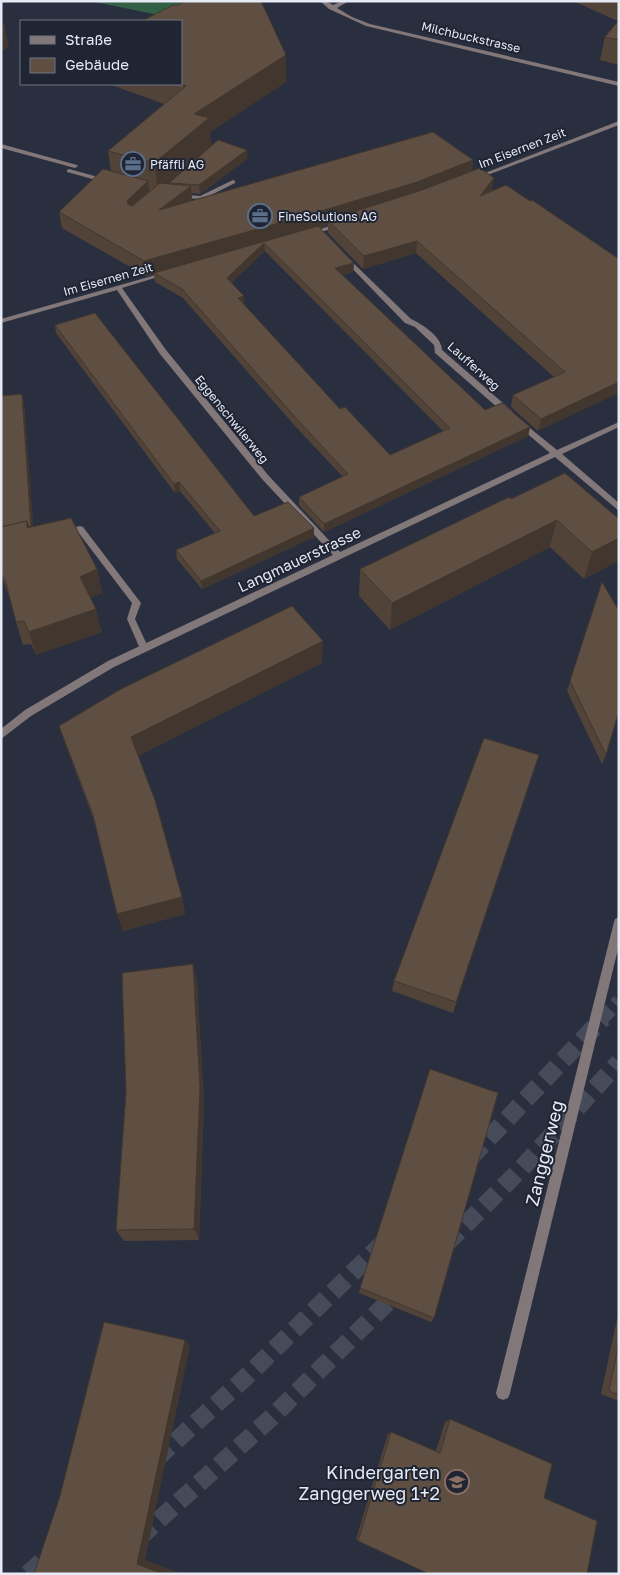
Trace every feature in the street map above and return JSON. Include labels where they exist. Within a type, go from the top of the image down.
[{"type":"street","name":"Milchbuckstrasse","points":[[322,1],[350,18],[368,25],[619,84]]},
{"type":"street","points":[[331,8],[347,1]]},
{"type":"street","name":"Im Eisernen Zeit","points":[[464,182],[619,123]]},
{"type":"street","points":[[1,146],[75,166]]},
{"type":"street","points":[[69,171],[113,182]]},
{"type":"street","points":[[168,195],[200,198],[234,182]]},
{"type":"street","points":[[300,236],[322,233],[346,222]]},
{"type":"street","name":"Laufferweg","points":[[337,248],[408,321],[418,325],[438,344],[438,351],[555,454]]},
{"type":"street","name":"Im Eisernen Zeit","points":[[1,321],[176,271]]},
{"type":"street","name":"Eggenschwilerweg","points":[[118,287],[163,352],[266,478],[339,556]]},
{"type":"street","name":"Langmauerstrasse","points":[[1,736],[28,713],[61,692],[112,664],[619,424]]},
{"type":"street","points":[[555,454],[619,508]]},
{"type":"street","points":[[54,535],[80,529],[138,602],[131,619],[144,649]]},
{"type":"street","name":"Zanggerweg","points":[[503,1393],[619,922]]},
{"type":"green space","points":[[90,1],[205,1],[188,21]]},
{"type":"building","points":[[186,1],[261,1],[286,55],[194,114],[209,118],[154,163],[108,151],[186,86],[182,85],[182,20],[144,20],[173,5]]},
{"type":"building","points":[[619,20],[619,40],[605,37]]},
{"type":"building","points":[[433,132],[473,160],[417,182],[144,261],[59,212],[103,169],[148,181],[127,201],[132,206],[160,183],[191,186],[159,210]]},
{"type":"building","points":[[218,140],[247,150],[199,185],[169,183]]},
{"type":"building","points":[[480,168],[494,178],[480,196],[506,185],[530,201],[532,200],[619,259],[619,382],[541,419],[513,395],[565,372],[417,241],[364,256],[328,220],[422,190]]},
{"type":"building","points":[[318,226],[354,263],[335,268],[485,410],[502,403],[530,427],[324,524],[299,497],[348,474],[182,289],[154,273]],"holes":[[[264,243],[450,428],[390,455],[345,407],[340,409],[238,298],[244,296],[227,278]]]},
{"type":"building","points":[[95,313],[254,516],[288,502],[314,528],[201,581],[176,550],[220,531],[179,482],[174,484],[55,325]]},
{"type":"building","points":[[22,394],[31,527],[29,527],[27,521],[1,527],[1,396]]},
{"type":"building","points":[[565,473],[619,519],[619,538],[592,552],[557,520],[392,603],[360,569],[509,497],[511,499]]},
{"type":"building","points":[[71,518],[97,569],[80,577],[96,609],[29,632],[24,621],[16,622],[6,583],[1,572],[1,527],[27,521],[27,528]]},
{"type":"building","points":[[602,582],[619,611],[619,711],[606,755],[570,681]]},
{"type":"building","points":[[292,606],[323,641],[131,737],[155,800],[182,897],[117,914],[93,815],[59,726],[121,689]]},
{"type":"building","points":[[484,738],[539,755],[456,1002],[394,981]]},
{"type":"building","points":[[193,964],[200,1087],[194,1229],[116,1230],[126,1093],[122,973]]},
{"type":"building","points":[[430,1069],[498,1093],[434,1318],[360,1288]]},
{"type":"building","points":[[104,1322],[185,1340],[137,1564],[163,1574],[34,1574],[60,1496]]},
{"type":"building","points":[[619,1343],[619,1395],[609,1391]]},
{"type":"building","name":"Kindergarten Zanggerweg 1+2","points":[[450,1419],[552,1464],[544,1498],[597,1521],[587,1574],[429,1574],[358,1541],[391,1432],[440,1453]]},
{"type":"tunnel","points":[[601,1020],[619,1001]]},
{"type":"tunnel","points":[[470,1158],[603,1018]]},
{"type":"tunnel","points":[[446,1244],[521,1169],[619,1062]]},
{"type":"tunnel","points":[[156,1459],[246,1377],[385,1241]]},
{"type":"tunnel","points":[[139,1538],[272,1417],[399,1291]]},
{"type":"tunnel","points":[[28,1574],[50,1554]]},
{"type":"place","name":"Pfäffli AG","points":[[133,164]]},
{"type":"place","name":"FineSolutions AG","points":[[260,216]]},
{"type":"place","name":"Kindergarten Zanggerweg 1+2","points":[[457,1482]]}]
